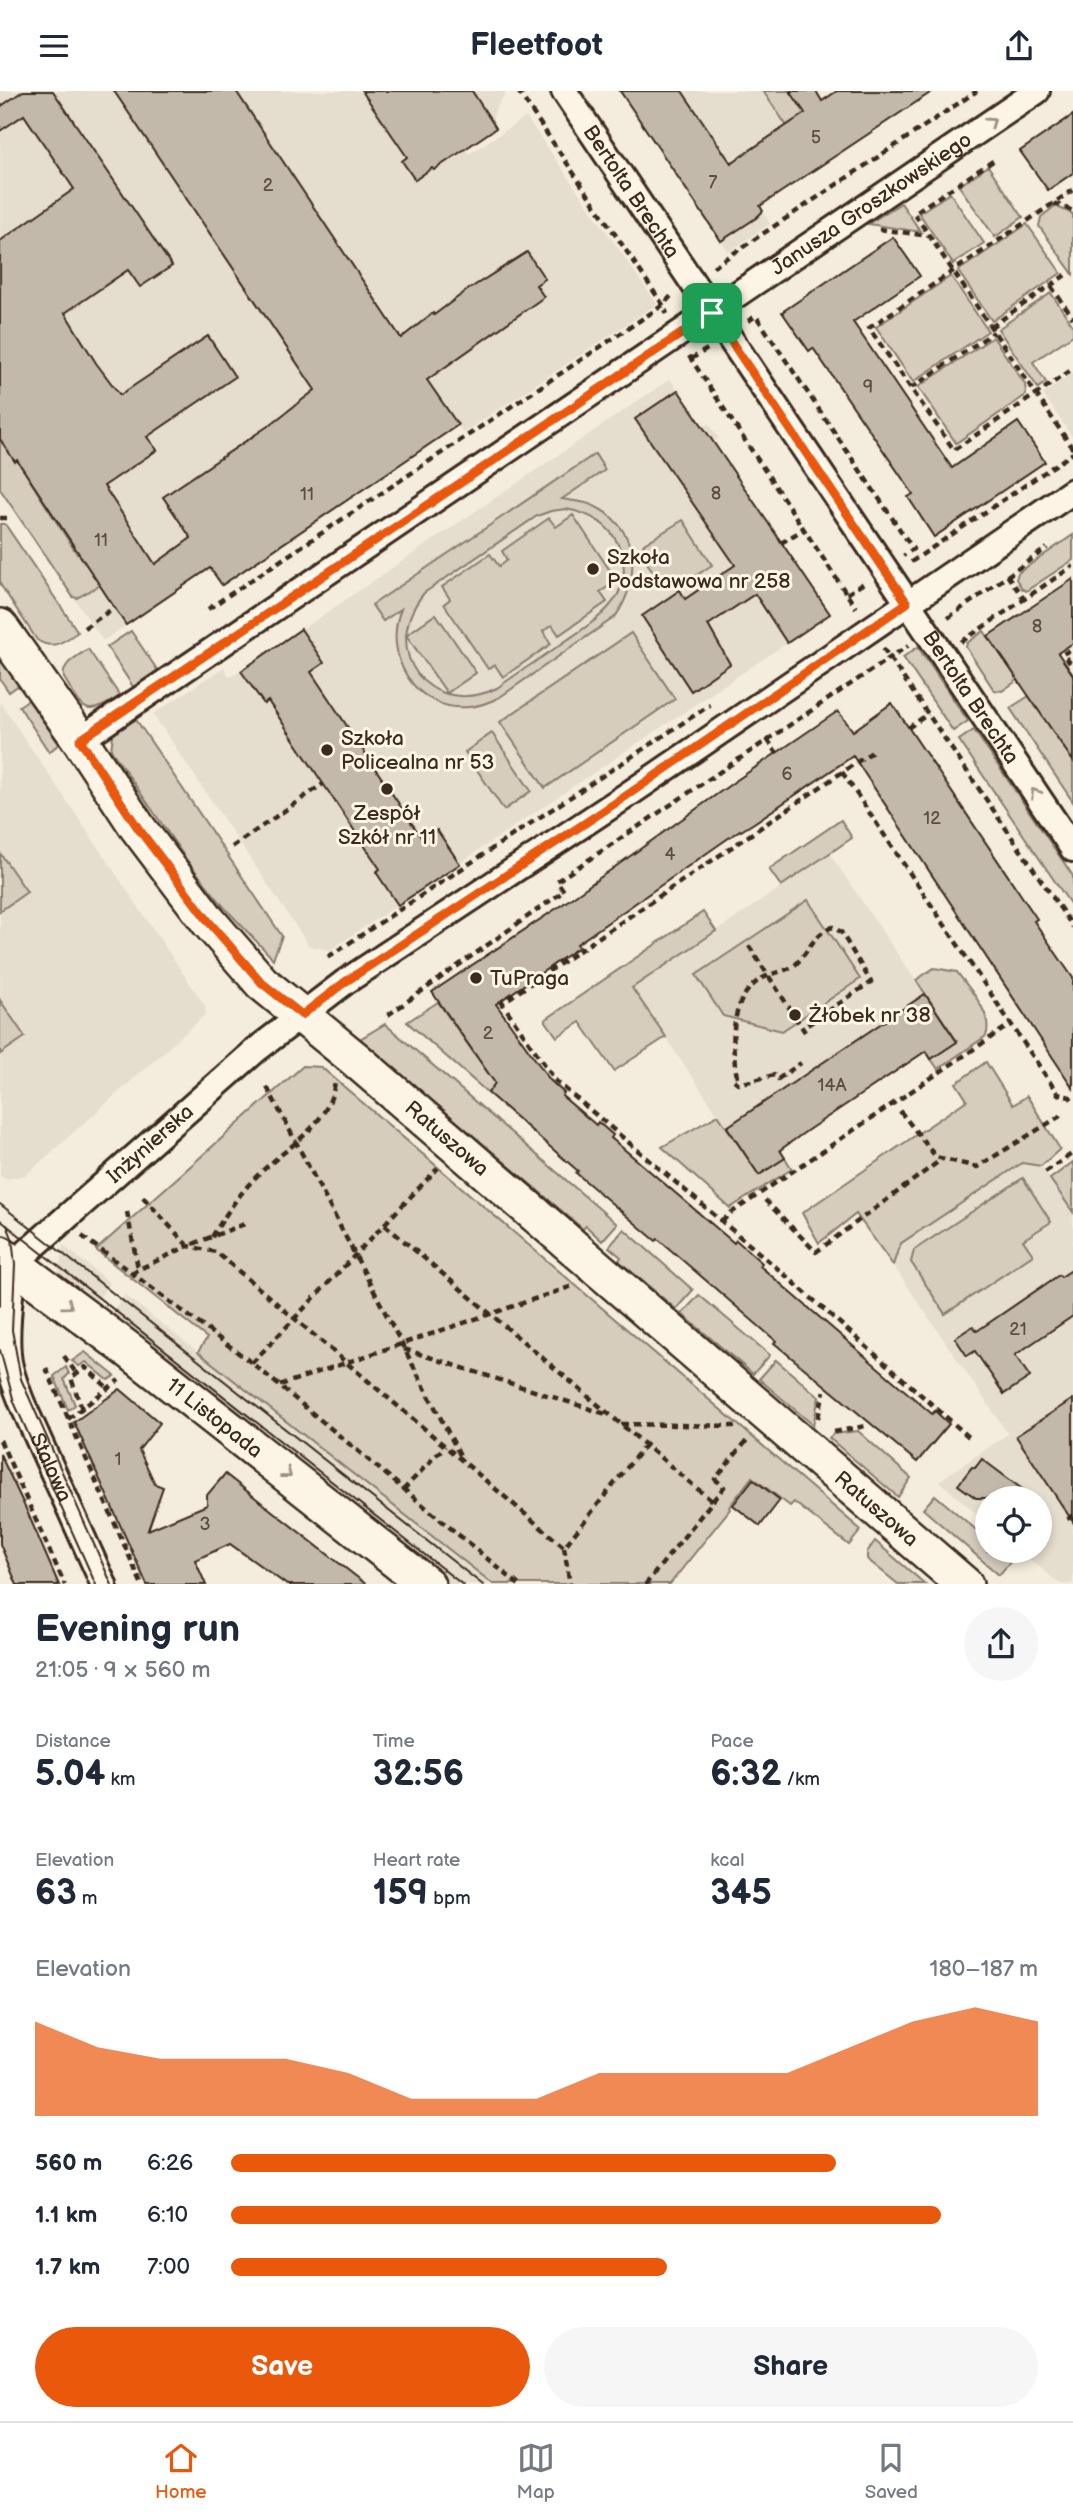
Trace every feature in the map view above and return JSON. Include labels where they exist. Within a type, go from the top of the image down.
[{"type":"street","name":"Bertolta Brechta","points":[[564,91],[1073,849]]},
{"type":"street","name":"Janusza Groszkowskiego","points":[[80,740],[1037,91]]},
{"type":"street","name":"Inżynierska","points":[[4,1265],[256,1050],[345,982],[634,790],[1073,491]]},
{"type":"street","name":"Ratuszowa","points":[[0,627],[138,828],[209,922],[262,983],[965,1584]]},
{"type":"street","name":"Stalowa","points":[[4,1265],[8,1357],[15,1382],[104,1584]]},
{"type":"street","name":"11 Listopada","points":[[4,1265],[130,1351],[427,1584]]},
{"type":"path","points":[[208,609],[977,91]]},
{"type":"path","points":[[911,562],[1073,451],[914,213],[993,161]]},
{"type":"path","points":[[1073,190],[869,328],[954,450],[1073,369]]},
{"type":"path","points":[[1063,197],[1073,195]]},
{"type":"path","points":[[1053,203],[1073,211]]},
{"type":"path","points":[[876,228],[930,236]]},
{"type":"path","points":[[911,388],[1067,274]]},
{"type":"path","points":[[1051,286],[1073,318]]},
{"type":"path","points":[[740,326],[756,316],[913,549],[905,554]]},
{"type":"path","points":[[691,359],[715,343]]},
{"type":"path","points":[[0,518],[11,518]]},
{"type":"path","points":[[781,543],[804,529]]},
{"type":"path","points":[[948,617],[1047,548]]},
{"type":"path","points":[[958,643],[1073,566]]},
{"type":"path","points":[[1007,575],[1024,599]]},
{"type":"path","points":[[847,594],[872,577]]},
{"type":"path","points":[[84,628],[115,607]]},
{"type":"path","points":[[845,616],[856,608]]},
{"type":"path","points":[[1070,663],[1063,654],[1073,648]]},
{"type":"path","points":[[388,1015],[564,891],[557,880],[890,659],[1073,927]]},
{"type":"path","points":[[328,957],[719,699]]},
{"type":"path","points":[[908,727],[928,714]]},
{"type":"path","points":[[767,739],[777,753]]},
{"type":"path","points":[[872,752],[502,1003],[556,1081],[784,1274],[970,1438]]},
{"type":"path","points":[[842,772],[1058,1094],[1070,1097],[1073,1101]]},
{"type":"path","points":[[232,847],[323,784]]},
{"type":"path","points":[[802,790],[806,797]]},
{"type":"path","points":[[749,946],[768,975],[804,1030],[871,982],[841,932],[833,927],[822,930],[793,967],[768,975],[750,985],[735,1019],[736,1078],[739,1084],[774,1075],[778,1079],[801,1063]]},
{"type":"path","points":[[722,1222],[728,1215],[1011,1024]]},
{"type":"path","points":[[212,1237],[253,1179],[297,1143],[320,1118],[330,1101],[336,1074]]},
{"type":"path","points":[[267,1087],[462,1459]]},
{"type":"path","points":[[900,1111],[936,1157],[977,1167],[1062,1115]]},
{"type":"path","points":[[1045,1172],[1073,1153]]},
{"type":"path","points":[[765,1201],[816,1252],[942,1159]]},
{"type":"path","points":[[252,1363],[441,1164]]},
{"type":"path","points":[[143,1197],[188,1246],[216,1252],[564,1547],[570,1584]]},
{"type":"path","points":[[127,1212],[138,1268]]},
{"type":"path","points":[[131,1273],[188,1246],[247,1223]]},
{"type":"path","points":[[385,1225],[712,1501]]},
{"type":"path","points":[[74,1231],[252,1363],[519,1584]]},
{"type":"path","points":[[279,1385],[346,1361],[403,1347],[580,1283]]},
{"type":"path","points":[[403,1347],[609,1415]]},
{"type":"path","points":[[64,1356],[76,1373]]},
{"type":"path","points":[[82,1409],[71,1378],[76,1373],[85,1367],[108,1388]]},
{"type":"path","points":[[46,1368],[142,1584]]},
{"type":"path","points":[[68,1419],[122,1377]]},
{"type":"path","points":[[816,1426],[824,1391]]},
{"type":"path","points":[[620,1424],[747,1426]]},
{"type":"path","points":[[826,1434],[865,1426]]},
{"type":"path","points":[[645,1584],[723,1487],[715,1479],[754,1431]]},
{"type":"path","points":[[0,1440],[65,1584]]},
{"type":"path","points":[[564,1547],[645,1445]]},
{"type":"path","points":[[403,1490],[445,1446]]},
{"type":"path","points":[[1073,1515],[1069,1518],[1073,1523]]},
{"type":"shaded area","points":[[0,91],[507,91],[495,110],[492,122],[496,128],[466,148],[469,154],[526,117],[657,304],[463,433],[458,426],[222,585],[210,568],[103,641],[0,489]]},
{"type":"shaded area","points":[[620,91],[763,91],[787,126],[757,201],[770,224],[729,252]]},
{"type":"shaded area","points":[[763,91],[790,91],[810,110],[787,126]]},
{"type":"shaded area","points":[[988,166],[1023,217],[995,237],[959,186]]},
{"type":"shaded area","points":[[950,193],[984,243],[953,264],[919,213]]},
{"type":"shaded area","points":[[901,203],[921,232],[868,224]]},
{"type":"shaded area","points":[[1055,206],[1073,214],[1073,274],[1039,226],[1041,217]]},
{"type":"shaded area","points":[[1027,224],[1061,273],[992,321],[958,271]]},
{"type":"shaded area","points":[[951,276],[988,331],[913,382],[876,327]]},
{"type":"shaded area","points":[[1051,293],[1073,326],[1073,335],[1033,362],[1046,382],[1038,388],[998,329]]},
{"type":"shaded area","points":[[993,337],[1025,384],[1026,395],[956,443],[918,387]]},
{"type":"shaded area","points":[[1073,373],[1073,438],[1043,394]]},
{"type":"shaded area","points":[[670,379],[702,427],[709,424],[719,438],[713,442],[830,614],[330,950],[309,946],[153,714],[224,667],[229,677],[241,671]]},
{"type":"shaded area","points":[[0,439],[15,461],[17,460],[100,585],[77,598],[73,597],[0,489]]},
{"type":"shaded area","points":[[595,454],[605,470],[562,499],[589,504],[606,513],[618,524],[627,538],[632,569],[624,601],[615,617],[500,697],[469,707],[450,706],[433,700],[419,690],[400,662],[396,644],[396,627],[401,609],[383,621],[372,605]],"holes":[[[551,511],[574,511],[603,524],[618,544],[623,562],[623,578],[619,592],[611,604],[588,626],[497,688],[473,695],[451,695],[432,687],[418,674],[409,657],[406,637],[411,615],[424,593],[537,516]]]},
{"type":"shaded area","points":[[573,515],[617,581],[600,592],[607,602],[559,635],[552,625],[543,631],[551,644],[503,677],[495,665],[488,669],[444,604],[450,599],[442,587],[490,554],[499,566],[507,560],[502,551],[549,518],[556,527]]},
{"type":"shaded area","points":[[683,520],[712,565],[691,579],[657,577],[640,553],[644,544]]},
{"type":"shaded area","points":[[0,524],[5,524],[78,632],[53,645],[37,640],[0,584]]},
{"type":"shaded area","points":[[1073,535],[1073,560],[1026,591],[1022,589],[1016,579],[1018,573]]},
{"type":"shaded area","points":[[436,614],[476,673],[447,693],[406,635]]},
{"type":"shaded area","points":[[131,631],[158,671],[134,688],[107,647]]},
{"type":"shaded area","points":[[984,631],[1018,680],[1002,691],[994,690],[966,647],[967,643]]},
{"type":"shaded area","points":[[631,633],[675,699],[545,788],[500,722]]},
{"type":"shaded area","points":[[918,647],[968,721],[953,731],[903,657]]},
{"type":"shaded area","points":[[88,649],[120,696],[92,709],[81,704],[64,678],[67,664]]},
{"type":"shaded area","points":[[0,657],[19,685],[9,692],[0,679]]},
{"type":"shaded area","points":[[1029,696],[1073,761],[1073,802],[1010,708]]},
{"type":"shaded area","points":[[28,700],[59,744],[49,752],[19,706]]},
{"type":"shaded area","points":[[0,702],[205,1006],[206,1014],[26,1175],[5,1179],[0,1176]]},
{"type":"shaded area","points":[[135,718],[282,936],[273,959],[225,908],[186,859],[111,750],[113,735]]},
{"type":"shaded area","points":[[974,730],[1073,876],[1073,908],[959,740]]},
{"type":"shaded area","points":[[492,733],[531,791],[504,810],[465,752]]},
{"type":"shaded area","points":[[841,820],[852,838],[781,886],[769,869]]},
{"type":"shaded area","points":[[0,853],[27,892],[0,911]]},
{"type":"shaded area","name":"Żłobek nr 38","points":[[830,854],[957,1042],[931,1059],[925,1051],[780,1149],[785,1158],[759,1175],[632,988]]},
{"type":"shaded area","points":[[808,900],[860,979],[782,1031],[723,1016],[696,975]]},
{"type":"shaded area","points":[[703,912],[716,931],[632,988],[666,1037],[614,1071],[580,1022],[557,1037],[545,1020]]},
{"type":"shaded area","points":[[934,968],[957,972],[984,1011],[988,1028],[986,1036],[938,1069],[931,1059],[957,1041],[916,980]]},
{"type":"shaded area","points":[[0,1000],[25,1037],[0,1054]]},
{"type":"shaded area","points":[[438,1002],[495,1083],[488,1093],[407,1022]]},
{"type":"shaded area","points":[[385,1024],[617,1224],[602,1241],[586,1226],[583,1229],[360,1039]]},
{"type":"shaded area","points":[[986,1062],[1013,1105],[1027,1096],[1060,1149],[1041,1166],[1022,1163],[900,1244],[893,1265],[856,1214],[819,1243],[802,1213],[967,1100],[956,1083]]},
{"type":"shaded area","points":[[303,1066],[321,1067],[861,1530],[849,1545],[794,1502],[790,1506],[752,1477],[670,1584],[493,1584],[198,1352],[207,1338],[96,1250]]},
{"type":"shaded area","points":[[718,1115],[759,1175],[785,1158],[792,1169],[730,1208],[662,1147]]},
{"type":"shaded area","points":[[1073,1162],[1073,1212],[1050,1179]]},
{"type":"shaded area","points":[[1022,1163],[1041,1166],[1073,1212],[1073,1584],[1060,1584],[1035,1563],[1052,1563],[1052,1486],[975,1486],[975,1512],[939,1481],[1008,1434],[893,1265],[899,1244]]},
{"type":"shaded area","points":[[1023,1178],[1051,1222],[1023,1240],[1033,1255],[945,1314],[911,1262],[914,1250]]},
{"type":"shaded area","points":[[624,1229],[693,1290],[676,1309],[619,1261],[621,1257],[609,1247]]},
{"type":"shaded area","points":[[63,1245],[110,1283],[96,1302],[59,1273]]},
{"type":"shaded area","points":[[125,1295],[493,1584],[449,1584],[195,1382],[107,1317]]},
{"type":"shaded area","points":[[699,1295],[770,1355],[753,1374],[682,1314]]},
{"type":"shaded area","points":[[85,1352],[115,1376],[108,1380],[86,1362],[79,1366],[72,1361]]},
{"type":"shaded area","points":[[776,1360],[819,1397],[813,1425],[759,1379]]},
{"type":"shaded area","points":[[66,1367],[69,1374],[64,1379],[75,1405],[68,1410],[54,1376]]},
{"type":"shaded area","points":[[858,1431],[911,1478],[898,1497],[829,1438],[833,1434]]},
{"type":"shaded area","points":[[935,1495],[975,1529],[975,1554],[923,1509]]},
{"type":"shaded area","points":[[875,1541],[925,1584],[898,1584],[867,1559],[867,1552]]},
{"type":"shaded area","points":[[985,1563],[1009,1563],[999,1575]]},
{"type":"building","points":[[23,91],[53,91],[172,266],[140,287],[128,270],[65,313],[96,363],[120,395],[208,336],[235,377],[147,437],[157,450],[104,486],[155,564],[191,538],[163,497],[271,424],[315,390],[114,91],[236,91],[401,338],[433,313],[434,315],[527,252],[545,279],[536,285],[544,297],[427,380],[458,425],[222,585],[210,568],[126,625],[17,460],[15,462],[0,439],[0,241],[74,189],[24,115],[0,131],[0,107]]},
{"type":"building","points":[[362,91],[472,91],[496,128],[415,180],[402,161],[407,157]]},
{"type":"building","points":[[620,91],[682,91],[731,163],[805,113],[790,91],[816,91],[822,101],[837,91],[933,91],[760,206],[763,211],[756,218],[721,241]]},
{"type":"building","points":[[1073,115],[1073,173],[1048,190],[1020,151]]},
{"type":"building","points":[[893,237],[920,276],[853,322],[952,468],[1018,422],[1045,462],[934,537],[908,497],[913,494],[813,348],[809,351],[782,312]]},
{"type":"building","points":[[678,390],[830,614],[787,643],[755,594],[708,625],[730,664],[691,691],[642,616],[680,590],[685,599],[735,565],[635,419]]},
{"type":"building","points":[[1073,579],[1073,643],[1058,653],[1073,675],[1073,761],[988,636]]},
{"type":"building","points":[[301,629],[324,663],[311,672],[423,840],[437,830],[460,864],[398,905],[376,872],[380,869],[268,701],[264,704],[241,671]]},
{"type":"building","points":[[892,703],[1037,919],[1034,921],[1073,978],[1073,1088],[853,756],[740,830],[496,1004],[550,1080],[564,1093],[562,1096],[596,1125],[598,1122],[613,1135],[611,1138],[734,1243],[736,1240],[762,1263],[760,1266],[932,1414],[935,1411],[949,1424],[917,1462],[774,1343],[776,1341],[658,1239],[656,1241],[576,1173],[578,1171],[488,1093],[495,1083],[432,992],[563,904],[838,711],[853,731]]},
{"type":"building","points":[[925,994],[957,1042],[931,1059],[926,1051],[808,1130],[780,1150],[785,1158],[759,1175],[727,1127]]},
{"type":"building","points":[[1073,1269],[1073,1316],[1015,1355],[1030,1377],[1004,1394],[975,1351],[967,1356],[955,1338],[973,1326],[977,1331],[1059,1275],[1061,1277]]},
{"type":"building","points":[[120,1389],[160,1423],[139,1450],[155,1484],[163,1487],[148,1530],[207,1505],[207,1495],[225,1474],[366,1584],[286,1584],[230,1544],[195,1560],[206,1584],[147,1584],[74,1422]]},
{"type":"building","points":[[1073,1399],[1073,1522],[1052,1490],[1052,1486],[1049,1486],[1016,1436]]},
{"type":"building","points":[[0,1454],[59,1584],[17,1584],[0,1544]]},
{"type":"building","points":[[982,1459],[1018,1486],[975,1486],[975,1497],[958,1485],[972,1467],[975,1468]]},
{"type":"building","points":[[753,1479],[780,1500],[760,1526],[733,1505]]},
{"type":"tram line","points":[[0,1204],[482,1584]]},
{"type":"tram line","points":[[0,1220],[462,1584]]},
{"type":"tram line","points":[[7,1225],[12,1238],[15,1265],[12,1330],[21,1379],[112,1584]]},
{"type":"tram line","points":[[0,1246],[0,1306]]},
{"type":"tram line","points":[[0,1350],[14,1402],[96,1584]]},
{"type":"place","name":"Szkoła Podstawowa nr 258","points":[[593,569]]},
{"type":"place","name":"Szkoła Policealna nr 53","points":[[327,750]]},
{"type":"place","name":"Zespół Szkół nr 11","points":[[387,789]]},
{"type":"place","name":"TuPraga","points":[[476,978]]},
{"type":"place","name":"Żłobek nr 38","points":[[795,1015]]},
{"type":"route","points":[[712,313],[907,603],[623,798],[345,982],[302,1015],[262,983],[209,922],[138,828],[80,740],[712,313]]}]
